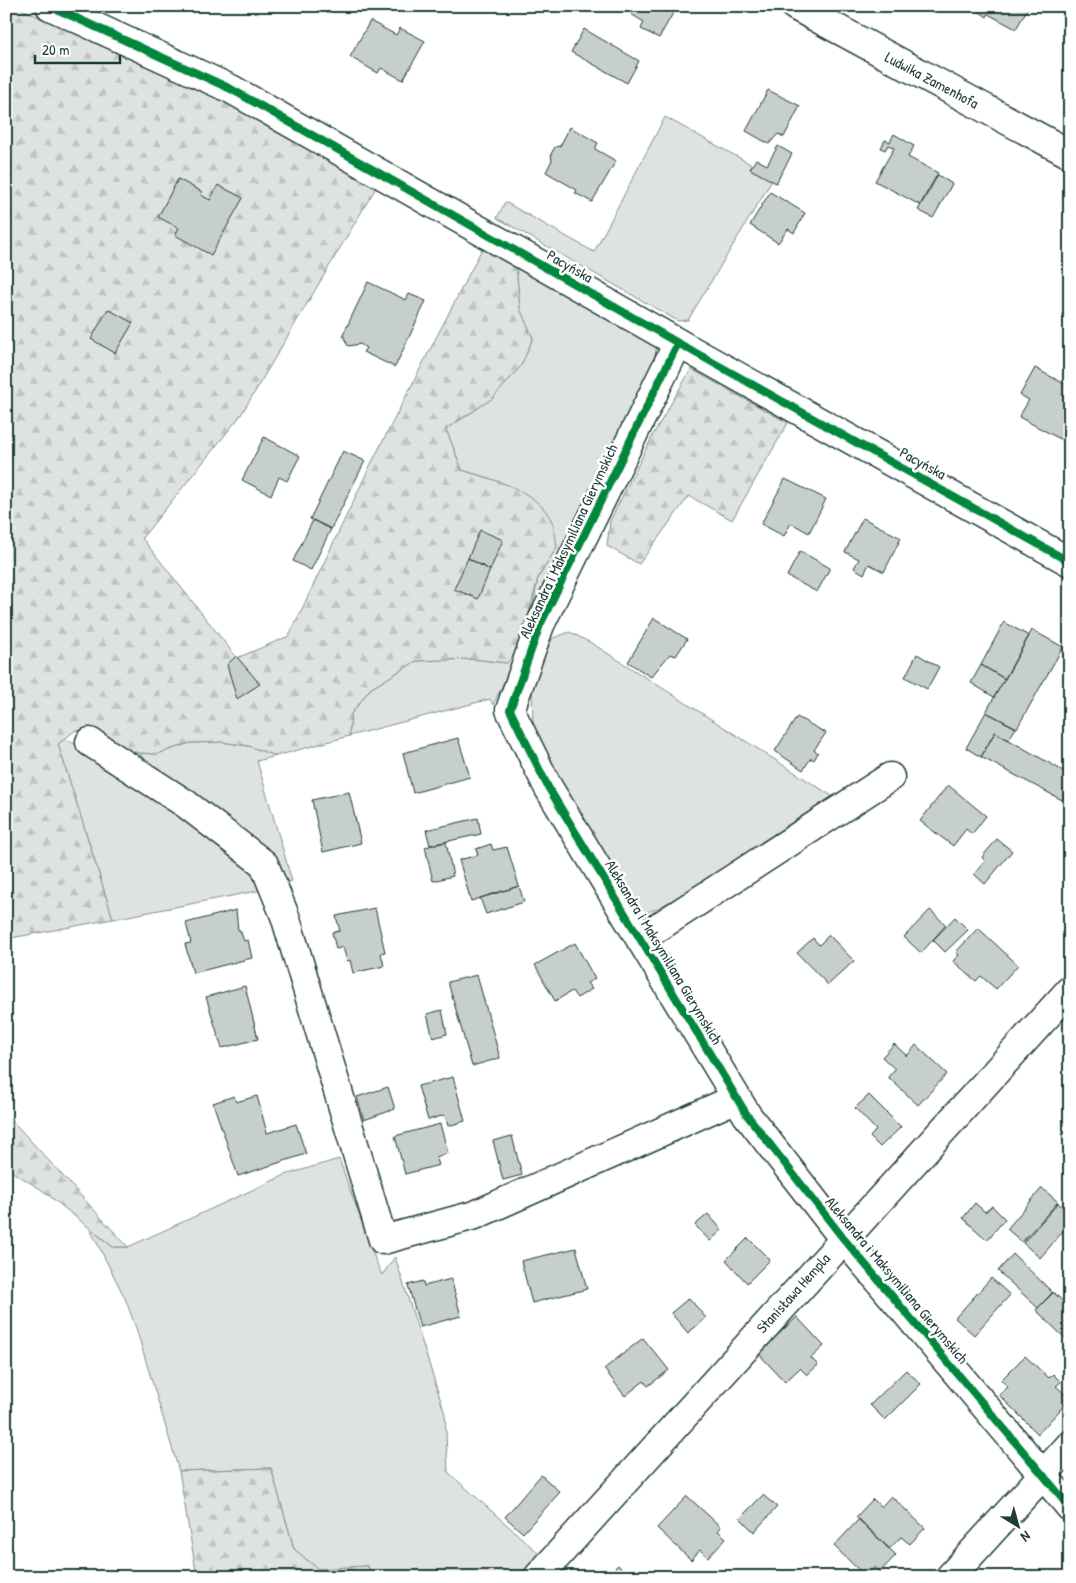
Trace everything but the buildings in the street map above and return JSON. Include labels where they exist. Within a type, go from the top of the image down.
[{"type":"street","name":"Pacyńska","points":[[50,6],[231,89],[678,343],[1070,562]]},
{"type":"street","name":"Ludwika Zamenhofa","points":[[795,6],[1070,154]]},
{"type":"street","name":"Aleksandra i Maksymiliana Gierymskich","points":[[678,343],[540,626],[510,710],[548,787],[747,1115],[843,1238],[1070,1508]]},
{"type":"street","points":[[90,742],[186,804],[264,864],[286,916],[382,1240],[475,1215],[737,1098]]},
{"type":"street","points":[[640,939],[890,777]]},
{"type":"street","name":"Stanisława Hempla","points":[[538,1577],[843,1238],[1070,990]]},
{"type":"street","points":[[950,1577],[1070,1445]]},
{"type":"green space","points":[[6,6],[26,6],[24,10],[143,65],[223,99],[378,184],[241,415],[142,538],[237,658],[289,636],[371,464],[485,243],[516,266],[520,309],[533,338],[521,366],[493,398],[446,429],[462,470],[501,482],[526,494],[537,502],[553,524],[557,547],[538,578],[520,647],[507,663],[472,659],[416,661],[370,689],[351,714],[349,736],[276,756],[249,746],[222,742],[190,743],[157,754],[138,753],[76,730],[58,744],[113,919],[6,939]]},
{"type":"green space","points":[[665,117],[774,177],[688,320],[678,321],[497,218],[505,202],[594,252]]},
{"type":"green space","points":[[516,266],[658,342],[648,384],[493,705],[490,699],[349,736],[351,714],[370,689],[416,661],[472,659],[507,663],[533,604],[538,578],[557,547],[497,481],[462,470],[446,429],[488,401],[508,382],[533,338],[520,309]]},
{"type":"green space","points":[[691,369],[788,423],[732,520],[689,496],[639,564],[607,546],[610,521],[654,433]]},
{"type":"green space","points":[[570,632],[593,644],[835,798],[720,874],[656,909],[641,914],[540,748],[533,731],[532,680],[553,638]]},
{"type":"green space","points":[[65,738],[155,793],[253,867],[267,889],[113,919],[58,744]]},
{"type":"green space","points":[[222,742],[249,746],[276,756],[257,761],[292,881],[285,883],[138,753],[157,754],[190,743]]},
{"type":"green space","points":[[6,1114],[128,1247],[113,1247],[42,1190],[6,1168]]},
{"type":"green space","points":[[339,1159],[382,1275],[395,1257],[445,1414],[448,1472],[544,1558],[528,1577],[376,1577],[367,1566],[318,1569],[294,1549],[271,1468],[179,1471],[136,1328],[125,1298],[90,1229],[113,1247],[128,1247],[285,1175]]},
{"type":"green space","points":[[271,1468],[294,1549],[318,1569],[367,1566],[376,1577],[197,1577],[179,1471]]},
{"type":"cycle path","points":[[50,6],[231,89],[678,343],[1070,562]]},
{"type":"cycle path","points":[[678,343],[540,625],[510,710],[548,787],[747,1115],[843,1238],[1070,1507]]}]
